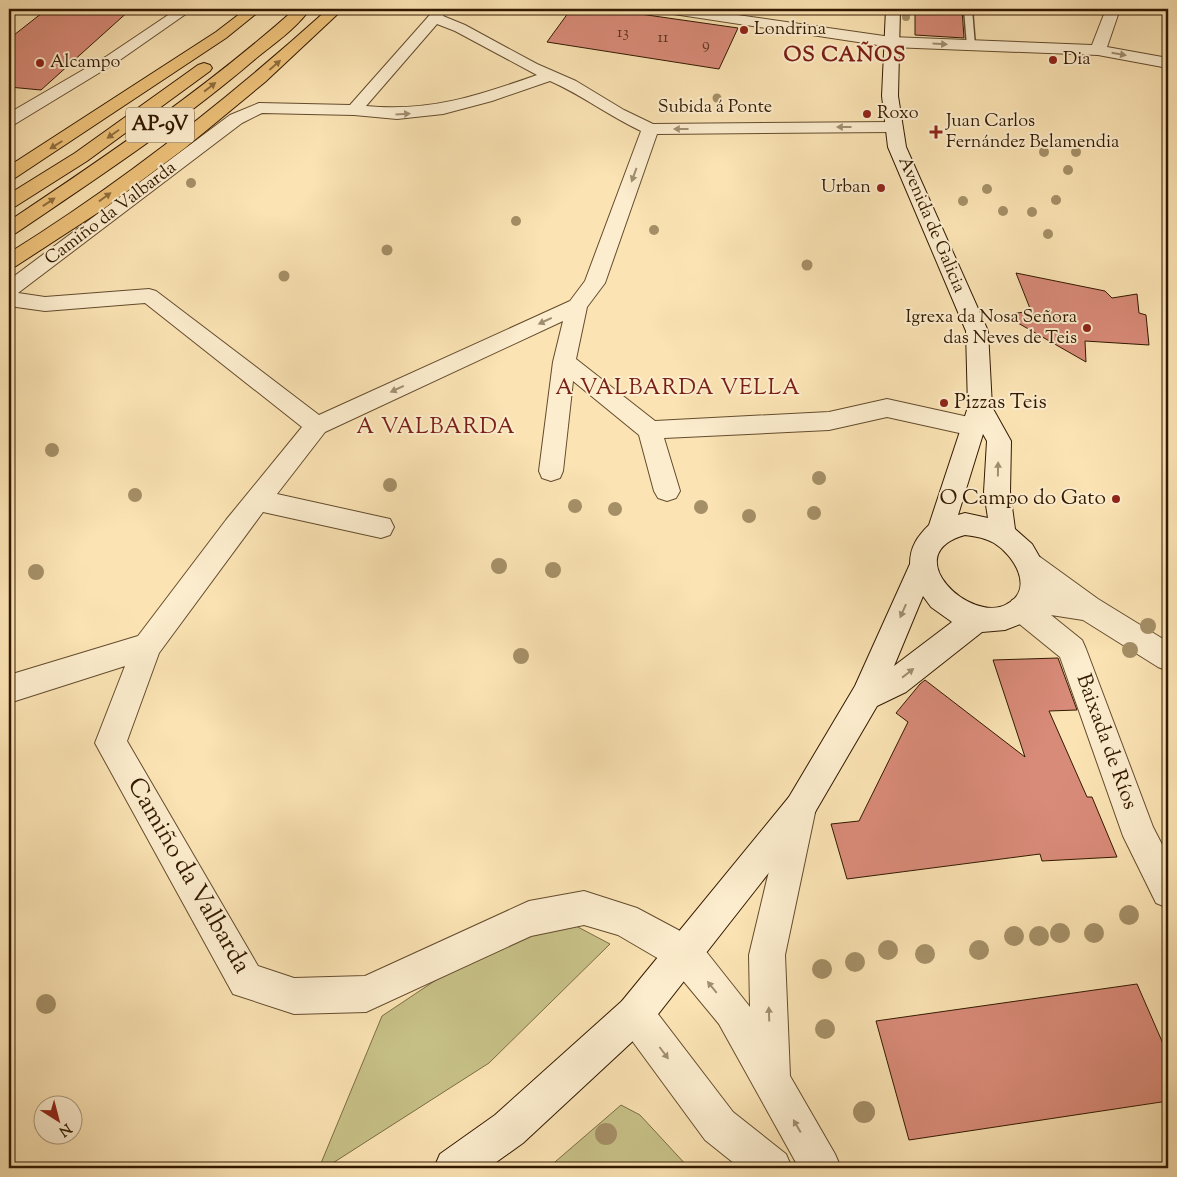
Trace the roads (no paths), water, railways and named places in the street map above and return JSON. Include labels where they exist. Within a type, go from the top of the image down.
[{"type":"highway","name":"AP-9V","points":[[9,229],[109,162],[186,106],[248,57],[303,9]]},
{"type":"highway","name":"AP-9V","points":[[9,262],[52,236],[204,125],[278,63],[336,9]]},
{"type":"highway","name":"AP-9V","points":[[9,174],[221,35],[262,12]]},
{"type":"highway","name":"AP-9V","points":[[9,202],[81,157],[192,79],[262,12]]},
{"type":"street","points":[[15,112],[45,98],[112,59],[186,9]]},
{"type":"street","points":[[667,9],[891,42],[1098,50],[1168,63]]},
{"type":"street","name":"Avenida de Galicia","points":[[893,9],[889,58],[892,127],[897,147],[976,331],[976,417],[941,528]]},
{"type":"street","points":[[1098,50],[1113,9]]},
{"type":"street","points":[[354,110],[438,13]]},
{"type":"street","name":"Subida á Ponte","points":[[438,13],[460,28],[550,76],[570,84],[618,114],[650,129],[892,127]]},
{"type":"street","points":[[354,110],[396,114],[443,109],[486,98],[550,76]]},
{"type":"street","name":"Camiño da Valbarda","points":[[9,290],[236,119],[259,108],[354,110]]},
{"type":"street","name":"Camiño da Valbarda","points":[[551,471],[564,362],[577,306],[595,282],[650,129]]},
{"type":"street","points":[[9,299],[45,304],[149,296],[317,426]]},
{"type":"street","name":"Camiño da Valbarda","points":[[577,306],[317,426],[257,500],[147,646],[111,743],[246,981],[294,996],[366,994],[529,919],[584,908],[625,920],[684,953]]},
{"type":"street","points":[[564,362],[650,430],[667,491]]},
{"type":"street","points":[[650,430],[829,422],[887,408],[976,417]]},
{"type":"street","name":"Avenida de Galicia","points":[[976,417],[999,441],[998,492],[1003,535]]},
{"type":"street","points":[[257,500],[381,527]]},
{"type":"street","points":[[454,1168],[509,1129],[635,1014],[800,808],[866,696],[922,567],[927,545],[941,528],[956,525],[975,525],[1003,535],[1014,543],[1030,564],[1088,608],[1168,658]]},
{"type":"street","points":[[922,567],[926,578],[943,601],[960,613],[976,620],[996,620],[1010,617],[1026,605],[1035,592],[1035,582],[1030,564]]},
{"type":"street","points":[[1026,605],[1088,608]]},
{"type":"street","name":"Baixada de Ríos","points":[[1026,605],[1072,649],[1140,836],[1168,891]]},
{"type":"street","points":[[866,696],[896,682],[976,620]]},
{"type":"street","points":[[9,689],[147,646]]},
{"type":"street","points":[[771,1080],[767,954],[800,808]]},
{"type":"street","points":[[684,953],[732,1012],[821,1168]]},
{"type":"street","points":[[635,1014],[719,1126],[772,1168]]},
{"type":"lane","points":[[968,9],[971,46]]},
{"type":"place","name":"Londrina","points":[[744,30]]},
{"type":"place","name":"Dia","points":[[1053,60]]},
{"type":"place","name":"Alcampo","points":[[40,63]]},
{"type":"place","name":"Roxo","points":[[867,114]]},
{"type":"place","name":"Juan Carlos Fernández Belamendia","points":[[936,132]]},
{"type":"place","name":"Urban","points":[[881,188]]},
{"type":"place","name":"Igrexa da Nosa Señora das Neves de Teis","points":[[1087,328]]},
{"type":"place","name":"Pizzas Teis","points":[[944,403]]},
{"type":"place","name":"O Campo do Gato","points":[[1116,499]]},
{"type":"district","name":"OS CAÑOS","points":[[845,56]]},
{"type":"district","name":"A VALBARDA VELLA","points":[[678,389]]},
{"type":"district","name":"A VALBARDA","points":[[436,428]]}]
